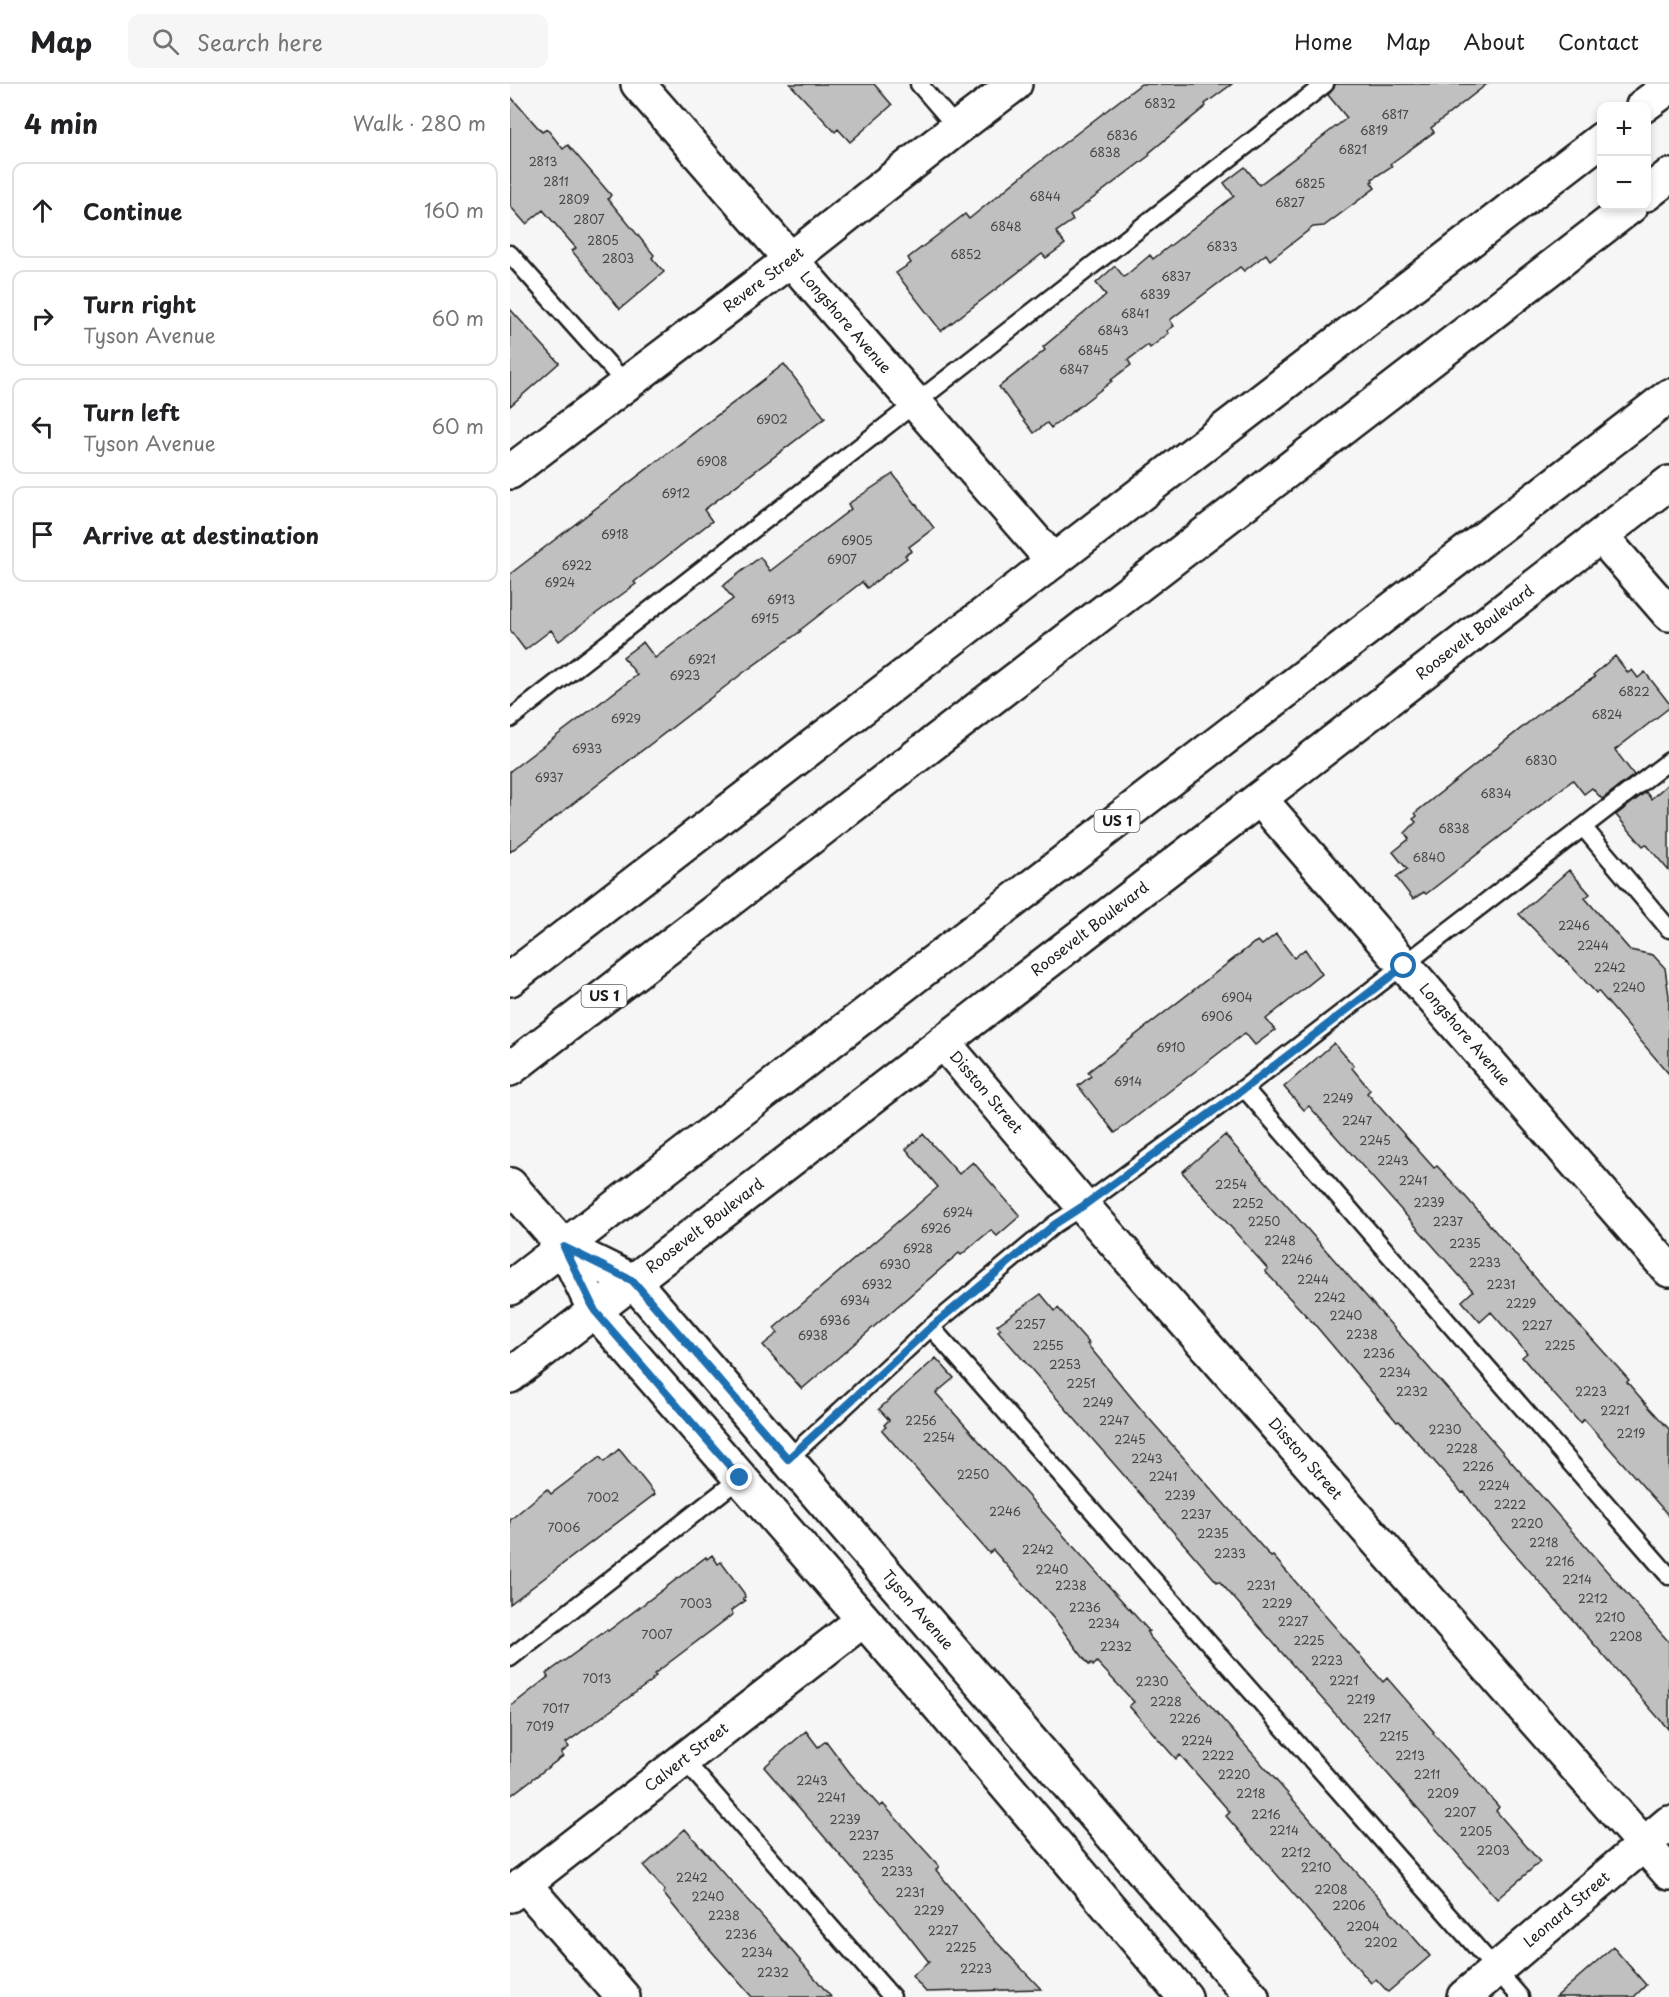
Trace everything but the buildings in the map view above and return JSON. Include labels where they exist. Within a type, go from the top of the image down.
[{"type":"main road","name":"Longshore Avenue","points":[[638,84],[1053,561]]},
{"type":"main road","name":"Revere Street","points":[[510,472],[790,260],[1015,84]]},
{"type":"main road","points":[[1648,102],[1669,87]]},
{"type":"main road","points":[[510,979],[1597,143]]},
{"type":"main road","points":[[1651,191],[1669,176]]},
{"type":"main road","name":"US 1","points":[[510,1069],[1626,210]]},
{"type":"main road","name":"US 1","points":[[510,1288],[1669,396]]},
{"type":"main road","name":"Roosevelt Boulevard","points":[[510,1376],[1669,483]]},
{"type":"main road","points":[[1601,536],[1669,614]]},
{"type":"main road","name":"Longshore Avenue","points":[[1260,799],[1669,1270]]},
{"type":"main road","name":"Disston Street","points":[[943,1042],[1083,1206],[1669,1873]]},
{"type":"main road","name":"Tyson Avenue","points":[[510,1185],[564,1247],[595,1311],[937,1704],[1185,1997]]},
{"type":"main road","name":"Tyson Avenue","points":[[564,1247],[633,1281],[1252,1997]]},
{"type":"main road","name":"Calvert Street","points":[[517,1890],[863,1620]]},
{"type":"main road","points":[[937,1704],[973,1676]]},
{"type":"main road","name":"Leonard Street","points":[[1464,1997],[1669,1823]]},
{"type":"main road","points":[[517,1890],[623,1997]]},
{"type":"lane","points":[[919,84],[957,128]]},
{"type":"lane","points":[[510,719],[1325,84]]},
{"type":"lane","points":[[510,254],[626,384]]},
{"type":"lane","points":[[788,1459],[931,1327],[1055,1224],[1245,1088],[1669,761]]},
{"type":"lane","points":[[1582,827],[1669,929]]},
{"type":"lane","points":[[1245,1088],[1669,1576]]},
{"type":"lane","points":[[931,1327],[1520,1997]]},
{"type":"lane","points":[[510,1658],[740,1478]]},
{"type":"lane","points":[[684,1760],[892,1997]]},
{"type":"route","points":[[740,1478],[595,1311],[564,1247],[633,1281],[788,1459],[931,1327],[1055,1224],[1245,1088],[1404,966]]}]
